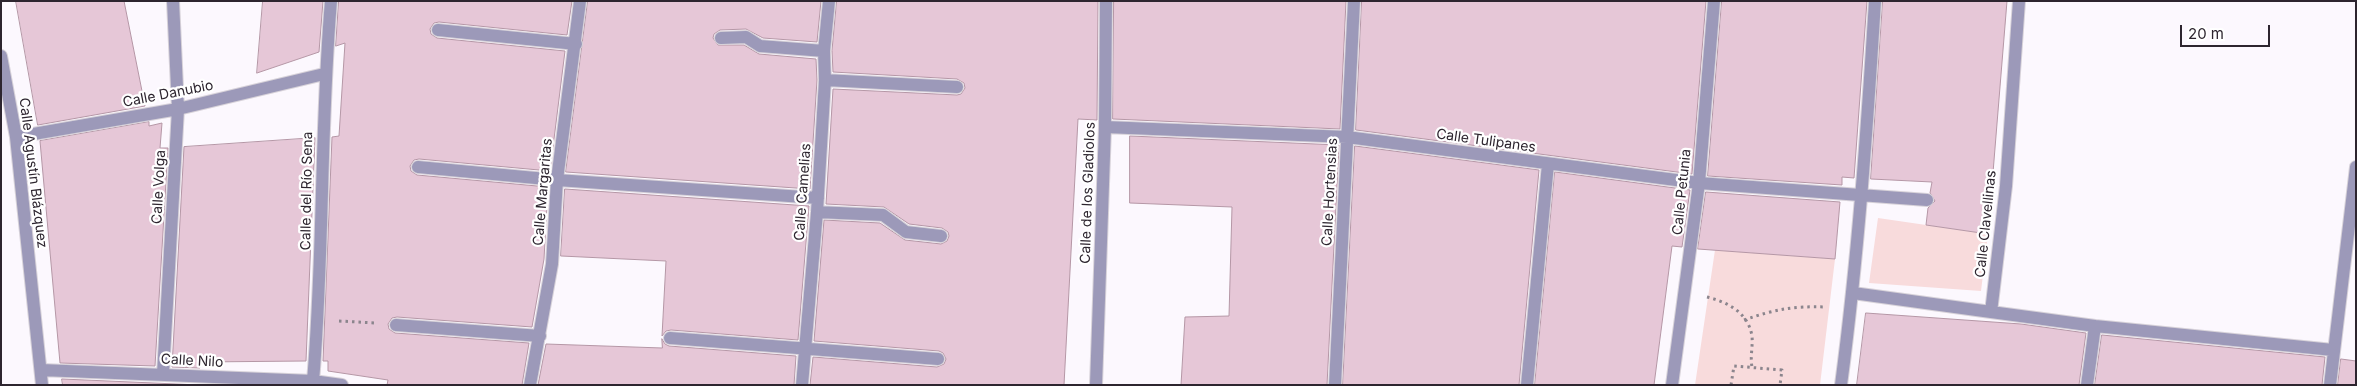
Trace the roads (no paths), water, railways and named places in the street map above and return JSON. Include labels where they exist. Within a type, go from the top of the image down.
[{"type":"street","name":"Calle Volga","points":[[163,374],[178,109],[173,1]]},
{"type":"street","name":"Calle del Río Sena","points":[[313,381],[318,319],[324,74],[330,1]]},
{"type":"street","name":"Calle Margaritas","points":[[530,385],[552,264],[557,180],[576,44],[580,1]]},
{"type":"street","name":"Calle Camelias","points":[[802,385],[807,348],[818,198],[825,80],[824,51],[829,1]]},
{"type":"street","name":"Calle de los Gladiolos","points":[[1096,385],[1105,127],[1106,1]]},
{"type":"street","name":"Calle Hortensias","points":[[1335,385],[1354,1]]},
{"type":"street","name":"Calle Petunia","points":[[1672,385],[1699,183],[1714,1]]},
{"type":"street","points":[[1841,385],[1854,293],[1875,1]]},
{"type":"street","name":"Calle Clavellinas","points":[[1992,312],[2006,186],[2019,1]]},
{"type":"street","points":[[438,30],[576,44]]},
{"type":"street","points":[[721,38],[746,36],[760,46],[824,51]]},
{"type":"street","name":"Calle Agustín Blázquez","points":[[1,56],[16,137],[42,385]]},
{"type":"street","name":"Calle Danubio","points":[[16,137],[178,109],[324,74]]},
{"type":"street","points":[[825,80],[957,87]]},
{"type":"street","name":"Calle Tulipanes","points":[[1105,127],[1348,138],[1699,183],[1927,200]]},
{"type":"street","points":[[1527,385],[1548,164]]},
{"type":"street","points":[[418,167],[557,180],[818,198]]},
{"type":"street","points":[[2330,385],[2333,350],[2351,246],[2356,167]]},
{"type":"street","points":[[817,212],[883,216],[906,232],[941,236]]},
{"type":"street","points":[[1854,293],[2095,326],[2333,350]]},
{"type":"street","points":[[396,324],[540,336]]},
{"type":"street","points":[[2087,385],[2095,326]]},
{"type":"street","points":[[670,338],[938,359]]},
{"type":"street","name":"Calle Nilo","points":[[41,370],[313,381],[342,385]]}]
